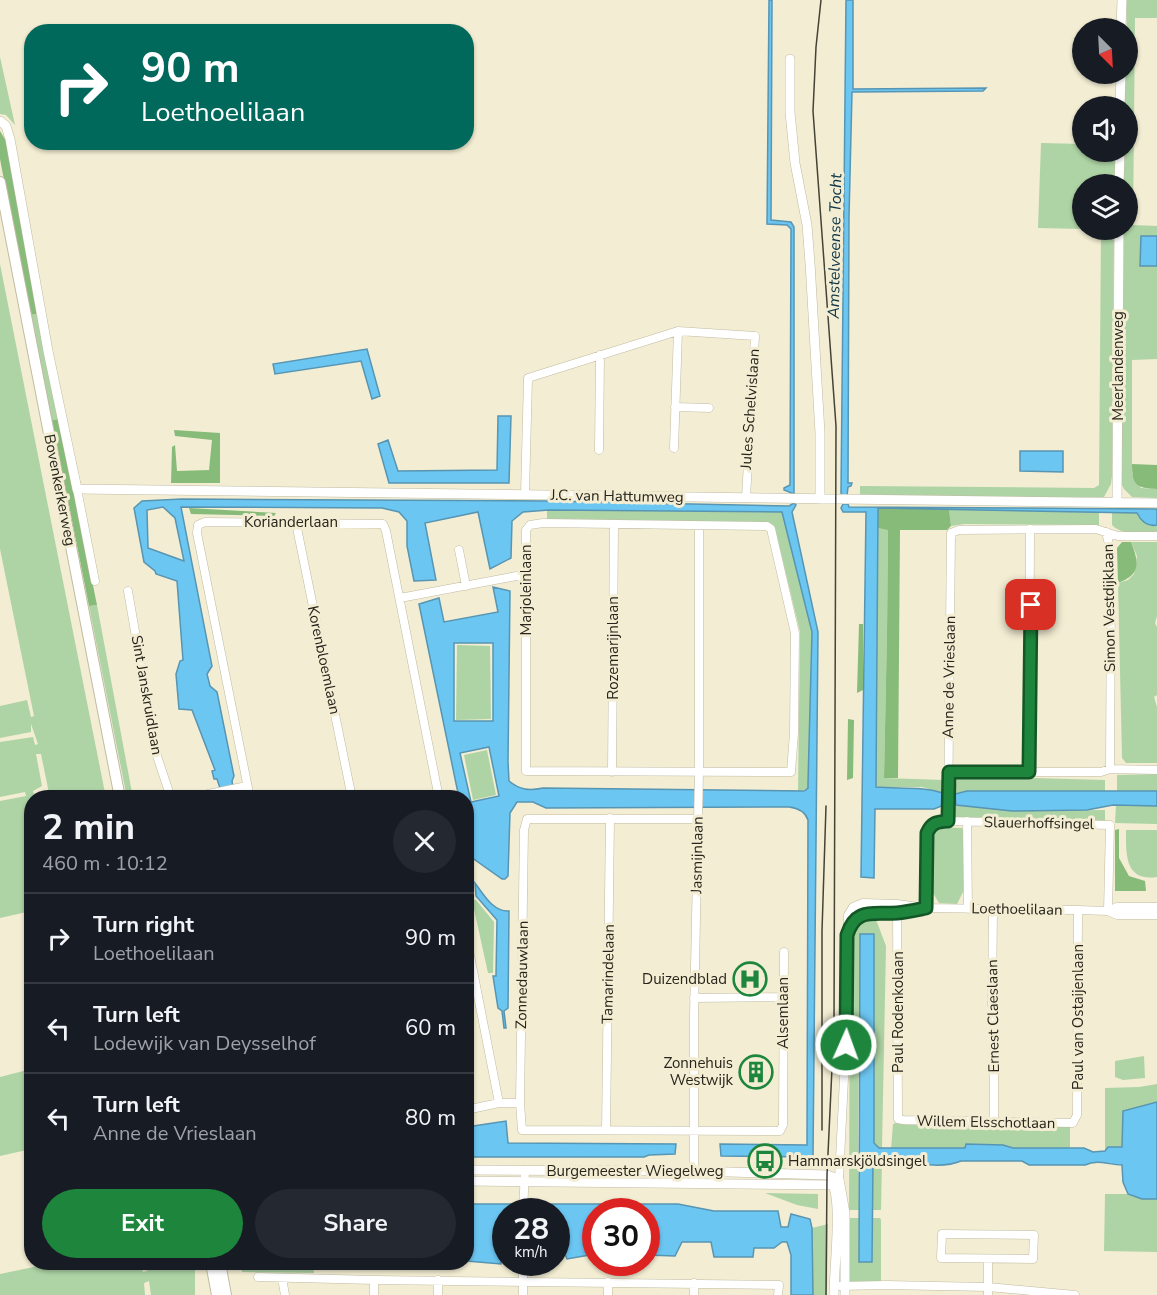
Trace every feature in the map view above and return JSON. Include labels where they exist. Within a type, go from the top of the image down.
[{"type":"main road","name":"Bovenkerkerweg","points":[[0,182],[118,790]]},
{"type":"main road","points":[[213,1270],[218,1295]]},
{"type":"main road","points":[[221,1270],[226,1295]]},
{"type":"street","points":[[1121,18],[1122,0]]},
{"type":"street","points":[[790,59],[790,112],[795,164],[807,225],[810,263],[820,433],[820,499]]},
{"type":"street","name":"Bovenkerkerweg","points":[[0,121],[6,126],[10,139],[48,351],[94,581]]},
{"type":"street","name":"Meerlandenweg","points":[[1117,502],[1119,240]]},
{"type":"street","points":[[674,448],[678,331]]},
{"type":"street","name":"Jules Schelvislaan","points":[[525,494],[528,378],[678,331],[755,336],[746,498]]},
{"type":"street","points":[[599,450],[600,355]]},
{"type":"street","points":[[675,407],[709,408]]},
{"type":"street","name":"J.C. van Hattumweg","points":[[77,489],[1157,503]]},
{"type":"street","name":"Korianderlaan","points":[[248,790],[197,529],[201,522],[383,524],[400,598],[437,790]]},
{"type":"street","name":"Korenbloemlaan","points":[[296,523],[350,790]]},
{"type":"street","name":"Marjoleinlaan","points":[[543,523],[614,525],[767,526],[771,529],[795,633],[795,730],[791,772],[526,771],[526,530],[530,525],[543,523]]},
{"type":"street","name":"Rozemarijnlaan","points":[[612,772],[614,525]]},
{"type":"street","name":"Jasmijnlaan","points":[[694,1183],[694,998],[699,784],[699,526]]},
{"type":"street","points":[[1029,772],[1030,529]]},
{"type":"street","name":"Simon Vestdijklaan","points":[[951,533],[959,530],[1030,529],[1096,529],[1106,532],[1110,548],[1112,586],[1110,769]]},
{"type":"street","points":[[1106,532],[1118,536],[1157,536]]},
{"type":"street","name":"Anne de Vrieslaan","points":[[948,821],[951,533]]},
{"type":"street","points":[[459,550],[466,586]]},
{"type":"street","points":[[400,598],[526,574]]},
{"type":"street","name":"Sint Janskruidlaan","points":[[128,591],[156,753],[168,790]]},
{"type":"street","points":[[949,772],[1157,770]]},
{"type":"street","points":[[228,790],[247,786]]},
{"type":"street","name":"Zonnedauwlaan","points":[[695,1131],[522,1130],[520,1103],[524,830],[527,819],[698,816]]},
{"type":"street","name":"Tamarindelaan","points":[[606,1130],[610,818]]},
{"type":"street","points":[[926,908],[927,833],[935,822],[948,821]]},
{"type":"street","name":"Slauerhoffsingel","points":[[948,821],[1110,825],[1108,911]]},
{"type":"street","points":[[967,821],[968,909]]},
{"type":"street","name":"Loethoelilaan","points":[[836,1182],[847,1025],[848,915],[853,907],[863,903],[926,908],[1078,910],[1108,911],[1117,915],[1157,915]]},
{"type":"street","name":"Paul Rodenkolaan","points":[[897,904],[898,1119]]},
{"type":"street","name":"Loethoelilaan","points":[[1108,911],[1117,907],[1157,907]]},
{"type":"street","name":"Loethoelilaan","points":[[847,935],[851,924],[861,915],[897,913],[926,908]]},
{"type":"street","name":"Ernest Claeslaan","points":[[993,909],[994,1122]]},
{"type":"street","name":"Paul van Ostaijenlaan","points":[[1073,1123],[1077,1115],[1078,910]]},
{"type":"street","name":"Alsemlaan","points":[[695,1131],[777,1131],[782,1129],[784,952]]},
{"type":"street","points":[[474,974],[500,1102]]},
{"type":"street","points":[[694,998],[783,997]]},
{"type":"street","points":[[474,1108],[500,1102],[520,1103]]},
{"type":"street","name":"Willem Elsschotlaan","points":[[898,1119],[1073,1123]]},
{"type":"street","name":"Burgemeester Wiegelweg","points":[[474,1170],[694,1171],[827,1175],[836,1182]]},
{"type":"street","points":[[523,1198],[525,1170]]},
{"type":"street","name":"Burgemeester Wiegelweg","points":[[474,1181],[836,1182]]},
{"type":"street","points":[[836,1182],[834,1290],[886,1285],[988,1291],[1034,1290],[1041,1294],[1075,1295]]},
{"type":"street","points":[[836,1182],[845,1213],[845,1290]]},
{"type":"street","points":[[942,1234],[1034,1235],[1033,1259],[988,1260],[941,1258],[942,1234]]},
{"type":"street","points":[[988,1260],[988,1291]]},
{"type":"street","points":[[523,1276],[523,1295]]},
{"type":"street","points":[[258,1277],[694,1282],[779,1285],[778,1295]]},
{"type":"street","points":[[282,1278],[285,1295]]},
{"type":"street","points":[[374,1280],[374,1295]]},
{"type":"street","points":[[438,1280],[438,1295]]},
{"type":"street","points":[[608,1282],[608,1295]]},
{"type":"street","points":[[694,1282],[694,1295]]},
{"type":"green space","points":[[1126,0],[1157,0],[1157,18],[1126,18]]},
{"type":"green space","points":[[0,57],[15,125],[6,115],[0,114]]},
{"type":"green space","points":[[1125,84],[1134,84],[1134,96],[1125,96]]},
{"type":"green space","points":[[0,131],[6,141],[37,314],[30,315],[27,301],[0,159]]},
{"type":"green space","points":[[1041,143],[1072,144],[1072,162],[1115,162],[1115,174],[1072,174],[1072,229],[1038,228]]},
{"type":"green space","points":[[1124,162],[1134,162],[1133,174],[1124,174]]},
{"type":"green space","points":[[1138,225],[1157,226],[1157,236],[1141,237],[1140,266],[1157,266],[1157,359],[1132,360],[1132,474],[1141,488],[1157,489],[1157,498],[1132,497],[1121,483],[1124,240],[1138,240]]},
{"type":"green space","points":[[1101,240],[1114,240],[1112,476],[1111,484],[1104,497],[860,497],[860,486],[1094,488],[1099,485]]},
{"type":"green space","points":[[0,264],[104,790],[48,790],[41,754],[36,754],[42,786],[35,790],[24,790],[24,792],[0,797],[0,742],[33,737],[35,745],[38,744],[31,724],[31,732],[0,738],[0,706],[27,700],[31,717],[34,716],[0,549]]},
{"type":"green space","points":[[37,314],[59,419],[52,420],[30,315]]},
{"type":"green space","points":[[59,419],[97,605],[89,606],[52,420]]},
{"type":"green space","points":[[174,430],[220,433],[220,483],[171,483],[172,447],[175,445],[177,471],[209,470],[212,440],[175,436]]},
{"type":"green space","points":[[1132,464],[1157,465],[1157,489],[1144,488],[1134,481]]},
{"type":"green space","points":[[189,508],[276,513],[274,516],[191,514]]},
{"type":"green space","points":[[878,508],[949,509],[951,526],[947,530],[900,530],[898,778],[884,778],[888,530],[878,528]]},
{"type":"green space","points":[[949,509],[1099,512],[1099,525],[965,524],[951,526]]},
{"type":"green space","points":[[547,510],[782,511],[812,632],[808,788],[798,792],[800,632],[775,528],[772,524],[547,521]]},
{"type":"green space","points":[[1112,512],[1137,513],[1139,517],[1153,526],[1157,525],[1157,533],[1133,533],[1116,529],[1112,525]]},
{"type":"green space","points":[[878,528],[888,529],[884,778],[944,780],[943,793],[922,787],[876,787]]},
{"type":"green space","points":[[1122,542],[1131,542],[1136,556],[1136,567],[1131,576],[1118,583],[1117,548]]},
{"type":"green space","points":[[1131,542],[1157,542],[1157,616],[1155,623],[1157,627],[1157,695],[1154,697],[1157,707],[1157,763],[1126,763],[1122,758],[1118,583],[1128,580],[1134,574],[1137,556]]},
{"type":"green space","points":[[97,605],[132,790],[125,790],[89,606]]},
{"type":"green space","points":[[859,624],[863,624],[863,690],[857,693]]},
{"type":"green space","points":[[457,645],[490,646],[491,719],[456,720]]},
{"type":"green space","points":[[848,719],[854,720],[853,778],[847,780]]},
{"type":"green space","points":[[487,750],[496,795],[474,800],[474,790],[471,790],[464,755]]},
{"type":"green space","points":[[1157,774],[1157,791],[1117,791],[1117,775]]},
{"type":"green space","points":[[957,776],[1105,780],[1105,791],[967,791],[955,794]]},
{"type":"green space","points":[[24,796],[24,913],[0,918],[0,801]]},
{"type":"green space","points":[[956,805],[1012,811],[1105,810],[1105,821],[954,817]]},
{"type":"green space","points":[[1116,805],[1157,806],[1157,824],[1115,823]]},
{"type":"green space","points":[[937,827],[962,828],[965,834],[964,890],[957,904],[939,903],[930,888],[930,836]]},
{"type":"green space","points":[[1119,829],[1119,858],[1129,876],[1145,881],[1146,891],[1115,891],[1115,830]]},
{"type":"green space","points":[[1126,830],[1157,830],[1157,877],[1138,875],[1129,864]]},
{"type":"green space","points":[[474,900],[494,922],[493,973],[488,973]]},
{"type":"green space","points":[[875,917],[886,946],[882,1148],[874,1143],[860,934],[859,1210],[849,1210],[850,941],[857,923]]},
{"type":"green space","points":[[1144,1056],[1145,1078],[1123,1080],[1115,1077],[1115,1061]]},
{"type":"green space","points":[[24,1071],[24,1151],[0,1156],[0,1077]]},
{"type":"green space","points":[[1157,1084],[1157,1102],[1123,1111],[1122,1147],[1108,1147],[1105,1151],[1105,1088]]},
{"type":"green space","points":[[893,1124],[907,1125],[1070,1126],[1070,1148],[1013,1148],[1003,1145],[966,1144],[965,1148],[891,1149]]},
{"type":"green space","points":[[878,1159],[882,1159],[881,1210],[873,1210],[873,1164]]},
{"type":"green space","points":[[765,1193],[818,1194],[818,1209],[797,1205]]},
{"type":"green space","points":[[1105,1194],[1128,1194],[1142,1199],[1157,1199],[1157,1252],[1104,1251]]},
{"type":"green space","points":[[849,1218],[860,1218],[859,1261],[872,1261],[873,1218],[881,1220],[881,1283],[848,1282]]},
{"type":"green space","points":[[828,1224],[827,1295],[811,1295],[812,1228]]},
{"type":"green space","points":[[24,1269],[142,1270],[143,1272],[147,1270],[195,1270],[195,1295],[151,1295],[149,1281],[144,1283],[145,1295],[0,1295],[0,1274]]},
{"type":"green space","points":[[242,1270],[314,1270],[314,1273],[242,1272]]},
{"type":"water","points":[[769,0],[772,0],[771,220],[791,222],[794,227],[794,494],[784,490],[790,485],[791,229],[787,225],[767,224]]},
{"type":"water","points":[[846,0],[853,0],[853,89],[986,88],[983,91],[852,92],[848,483],[852,483],[848,487],[847,496],[843,496],[841,493]]},
{"type":"water","points":[[1141,236],[1157,236],[1157,266],[1140,266]]},
{"type":"water","points":[[367,349],[380,396],[372,399],[361,361],[275,374],[273,364]]},
{"type":"water","points":[[498,416],[511,416],[509,483],[389,483],[378,444],[388,440],[398,471],[497,470]]},
{"type":"water","points":[[1020,451],[1063,451],[1063,472],[1020,471]]},
{"type":"water","points":[[182,499],[548,501],[789,506],[794,503],[796,505],[792,512],[818,632],[813,1157],[721,1156],[720,1144],[807,1145],[808,820],[805,814],[789,807],[546,808],[533,802],[517,802],[510,813],[508,876],[502,879],[474,859],[474,801],[499,796],[489,747],[460,753],[468,790],[457,790],[419,604],[439,598],[444,622],[498,612],[493,587],[510,591],[509,781],[521,788],[804,791],[808,788],[812,632],[782,512],[549,510],[523,512],[512,521],[511,558],[490,569],[478,512],[425,523],[436,580],[414,581],[407,546],[407,521],[399,512],[382,508],[181,507],[212,666],[207,674],[210,686],[217,692],[234,776],[232,781],[234,790],[220,790],[217,779],[214,779],[212,771],[215,770],[192,710],[179,709],[176,674],[180,661],[183,660],[177,581],[156,574],[144,562],[134,508],[142,501]],"holes":[[[163,507],[175,518],[184,561],[148,548],[147,510]],[[454,643],[493,643],[493,721],[454,721]]]},
{"type":"water","points":[[843,504],[848,504],[849,507],[1157,509],[1157,525],[1150,525],[1140,519],[1137,513],[878,508],[876,787],[943,793],[944,805],[934,809],[875,809],[874,878],[861,877],[866,512],[843,512],[841,508]]},
{"type":"water","points":[[967,791],[1157,791],[1157,806],[1113,805],[1087,810],[1012,811],[956,805],[955,794]]},
{"type":"water","points":[[475,883],[494,906],[503,911],[509,911],[508,1008],[504,1011],[506,1028],[504,1028],[502,1011],[498,1008],[493,976],[496,976],[497,920],[476,896]]},
{"type":"water","points":[[860,934],[874,934],[874,1143],[879,1148],[965,1148],[966,1144],[1003,1145],[1013,1148],[1084,1148],[1093,1152],[1105,1151],[1108,1147],[1122,1147],[1123,1111],[1157,1102],[1157,1199],[1142,1199],[1128,1194],[1123,1182],[1122,1165],[1099,1162],[1085,1165],[1029,1165],[1022,1161],[961,1161],[931,1165],[878,1159],[873,1164],[872,1262],[859,1262]]},
{"type":"water","points":[[506,1121],[508,1143],[676,1144],[675,1154],[644,1157],[474,1157],[474,1126]]},
{"type":"water","points":[[474,1204],[492,1204],[492,1263],[474,1262]]},
{"type":"water","points":[[570,1204],[582,1204],[582,1256],[570,1258]]},
{"type":"water","points":[[660,1204],[678,1204],[714,1211],[778,1211],[781,1227],[788,1227],[791,1214],[810,1219],[813,1295],[791,1295],[791,1255],[787,1242],[782,1242],[774,1248],[754,1248],[753,1257],[714,1257],[711,1242],[682,1242],[675,1256],[660,1255]]},
{"type":"tram line","points":[[821,0],[813,111],[836,426],[834,1025],[827,1175],[826,1295]]},
{"type":"tram line","points":[[822,1130],[822,931],[826,806]]},
{"type":"place","name":"Duizendblad","points":[[750,979]]},
{"type":"place","name":"Zonnehuis Westwijk","points":[[756,1072]]},
{"type":"place","name":"Hammarskjöldsingel","points":[[765,1161]]},
{"type":"route","points":[[846,1045],[847,935],[851,924],[861,915],[897,913],[926,908],[927,833],[935,822],[948,821],[949,772],[1029,772],[1031,605]]},
{"type":"water label","name":"Amstelveense Tocht","points":[[835,246]]}]
